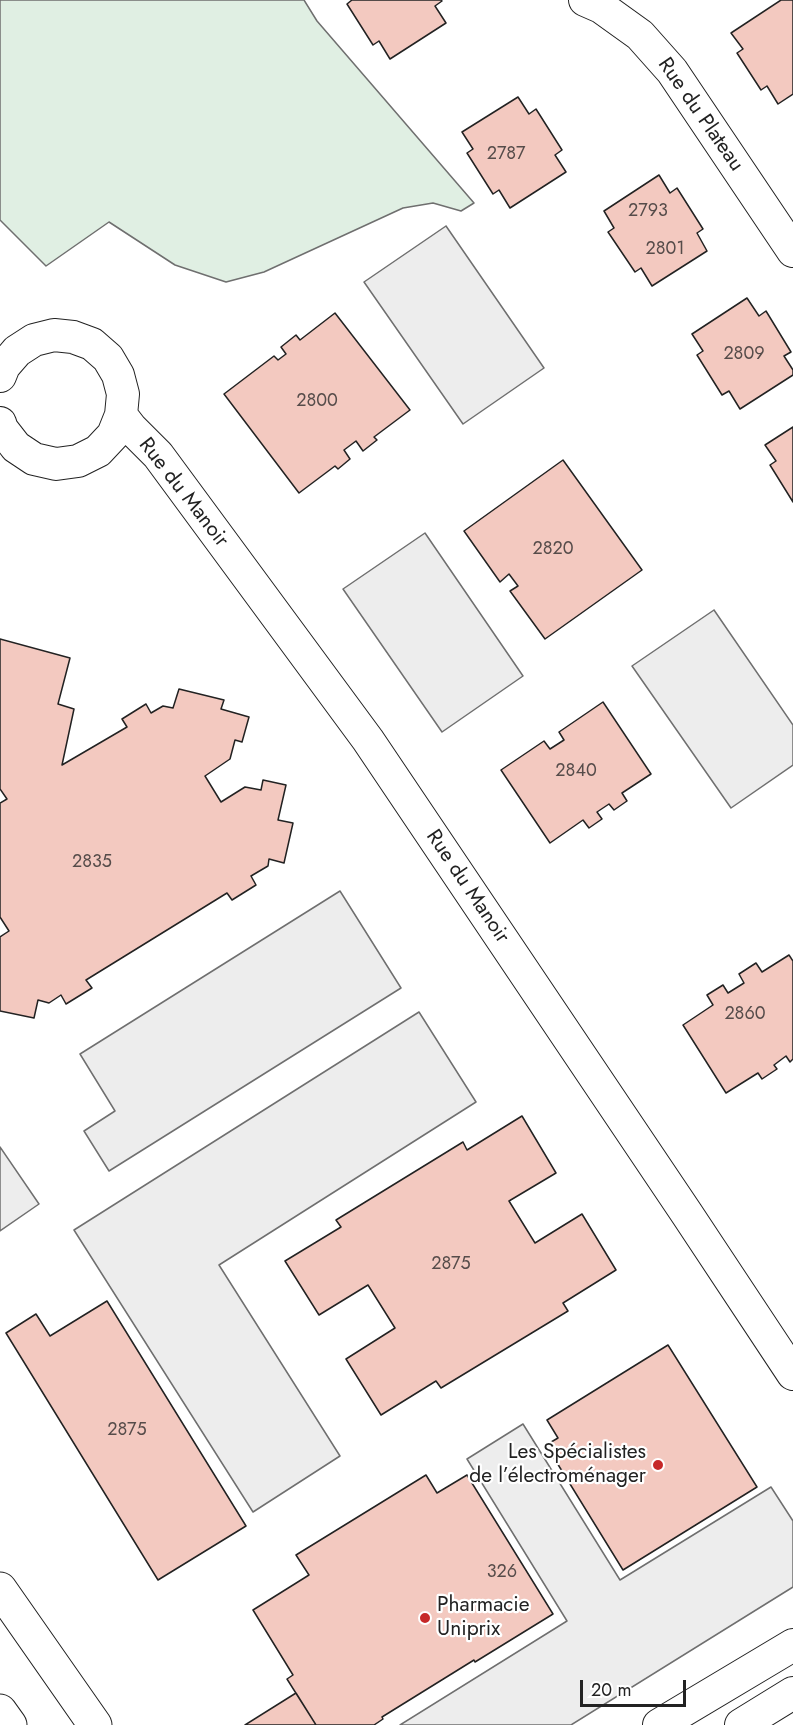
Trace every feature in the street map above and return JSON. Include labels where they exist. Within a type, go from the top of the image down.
[{"type":"main road","points":[[0,1589],[95,1725]]},
{"type":"main road","points":[[0,1711],[10,1725]]},
{"type":"street","name":"Rue du Plateau","points":[[585,0],[602,7],[640,35],[672,71],[793,251]]},
{"type":"street","points":[[0,376],[4,366],[17,351],[34,340],[54,335],[74,337],[93,345],[108,358],[118,375],[123,394],[122,414]]},
{"type":"street","name":"Rue du Manoir","points":[[0,423],[15,447],[34,459],[56,464],[78,461],[98,451],[113,435],[122,414]]},
{"type":"street","name":"Rue du Manoir","points":[[122,414],[131,428],[158,455],[368,740],[793,1374]]},
{"type":"street","points":[[659,1725],[793,1645]]},
{"type":"street","points":[[741,1725],[793,1693]]},
{"type":"green space","points":[[0,0],[304,0],[317,21],[474,203],[461,211],[433,203],[403,208],[264,272],[226,282],[175,265],[109,222],[46,266],[0,220]]},
{"type":"shaded area","points":[[446,226],[544,368],[463,424],[364,282]]},
{"type":"shaded area","points":[[425,533],[523,676],[442,732],[343,589]]},
{"type":"shaded area","points":[[714,610],[793,725],[793,765],[731,808],[632,666]]},
{"type":"shaded area","points":[[340,891],[401,988],[109,1171],[84,1131],[115,1111],[80,1054]]},
{"type":"shaded area","points":[[419,1012],[476,1102],[219,1265],[340,1456],[253,1512],[74,1230]]},
{"type":"shaded area","points":[[0,1147],[39,1204],[0,1231]]},
{"type":"shaded area","points":[[523,1424],[620,1580],[771,1487],[793,1521],[793,1587],[571,1725],[400,1725],[567,1621],[467,1459]]},
{"type":"building","points":[[352,0],[441,0],[435,6],[446,23],[390,59],[379,41],[373,45],[347,4]]},
{"type":"building","points":[[781,0],[793,0],[793,94],[778,104],[767,86],[761,90],[737,53],[743,49],[731,33]]},
{"type":"building","points":[[518,97],[529,114],[536,109],[562,150],[555,155],[566,172],[510,208],[499,190],[493,194],[467,153],[473,149],[462,132]]},
{"type":"building","points":[[659,175],[670,193],[677,188],[703,229],[697,233],[707,251],[652,286],[641,268],[635,272],[608,232],[614,228],[604,211]]},
{"type":"building","points":[[747,298],[759,316],[766,311],[791,352],[784,356],[793,370],[793,375],[740,409],[729,391],[722,395],[697,355],[703,351],[692,334]]},
{"type":"building","points":[[335,313],[410,410],[374,437],[377,440],[363,451],[356,441],[344,450],[350,459],[338,469],[335,466],[299,493],[224,394],[274,356],[278,360],[286,354],[281,347],[296,335],[300,340]]},
{"type":"building","points":[[793,427],[793,502],[770,465],[776,461],[765,445]]},
{"type":"building","points":[[563,460],[642,570],[545,639],[510,591],[518,586],[509,574],[500,582],[464,531]]},
{"type":"building","points":[[0,639],[70,658],[58,704],[74,709],[62,765],[127,727],[122,719],[146,704],[151,713],[163,706],[173,708],[179,689],[224,700],[221,709],[249,717],[242,742],[235,740],[230,759],[205,776],[221,802],[245,787],[261,790],[263,780],[286,785],[278,820],[293,823],[284,863],[269,859],[268,866],[251,876],[256,885],[232,900],[227,893],[86,980],[92,988],[66,1004],[61,995],[49,1003],[38,1000],[34,1018],[0,1011],[0,937],[9,931],[0,917],[0,803],[7,799],[0,789]]},
{"type":"building","points":[[603,702],[651,774],[622,793],[627,801],[614,810],[609,804],[597,812],[602,819],[589,828],[583,820],[550,843],[501,770],[544,741],[550,749],[564,740],[559,732]]},
{"type":"building","points":[[789,955],[793,961],[793,1059],[790,1062],[786,1056],[774,1065],[777,1069],[762,1079],[758,1073],[726,1093],[683,1025],[713,1005],[707,995],[723,985],[728,993],[744,983],[739,974],[756,963],[762,972]]},
{"type":"building","points":[[522,1116],[556,1173],[509,1201],[535,1243],[582,1214],[616,1270],[563,1303],[568,1311],[441,1388],[436,1381],[381,1415],[346,1359],[395,1328],[368,1285],[319,1315],[285,1261],[341,1227],[336,1220],[463,1142],[467,1150]]},
{"type":"building","points":[[107,1301],[246,1526],[158,1580],[6,1333],[36,1314],[50,1336]]},
{"type":"building","points":[[668,1345],[757,1487],[623,1570],[546,1445],[558,1438],[547,1420]]},
{"type":"building","points":[[426,1475],[437,1493],[467,1475],[553,1614],[382,1717],[383,1719],[374,1725],[316,1725],[287,1679],[293,1675],[253,1610],[309,1575],[296,1555]]},
{"type":"building","points":[[296,1693],[316,1725],[245,1725]]},
{"type":"place","name":"Les Spécialistes de l’électroménager","points":[[658,1465]]},
{"type":"place","name":"Pharmacie Uniprix","points":[[425,1618]]}]
